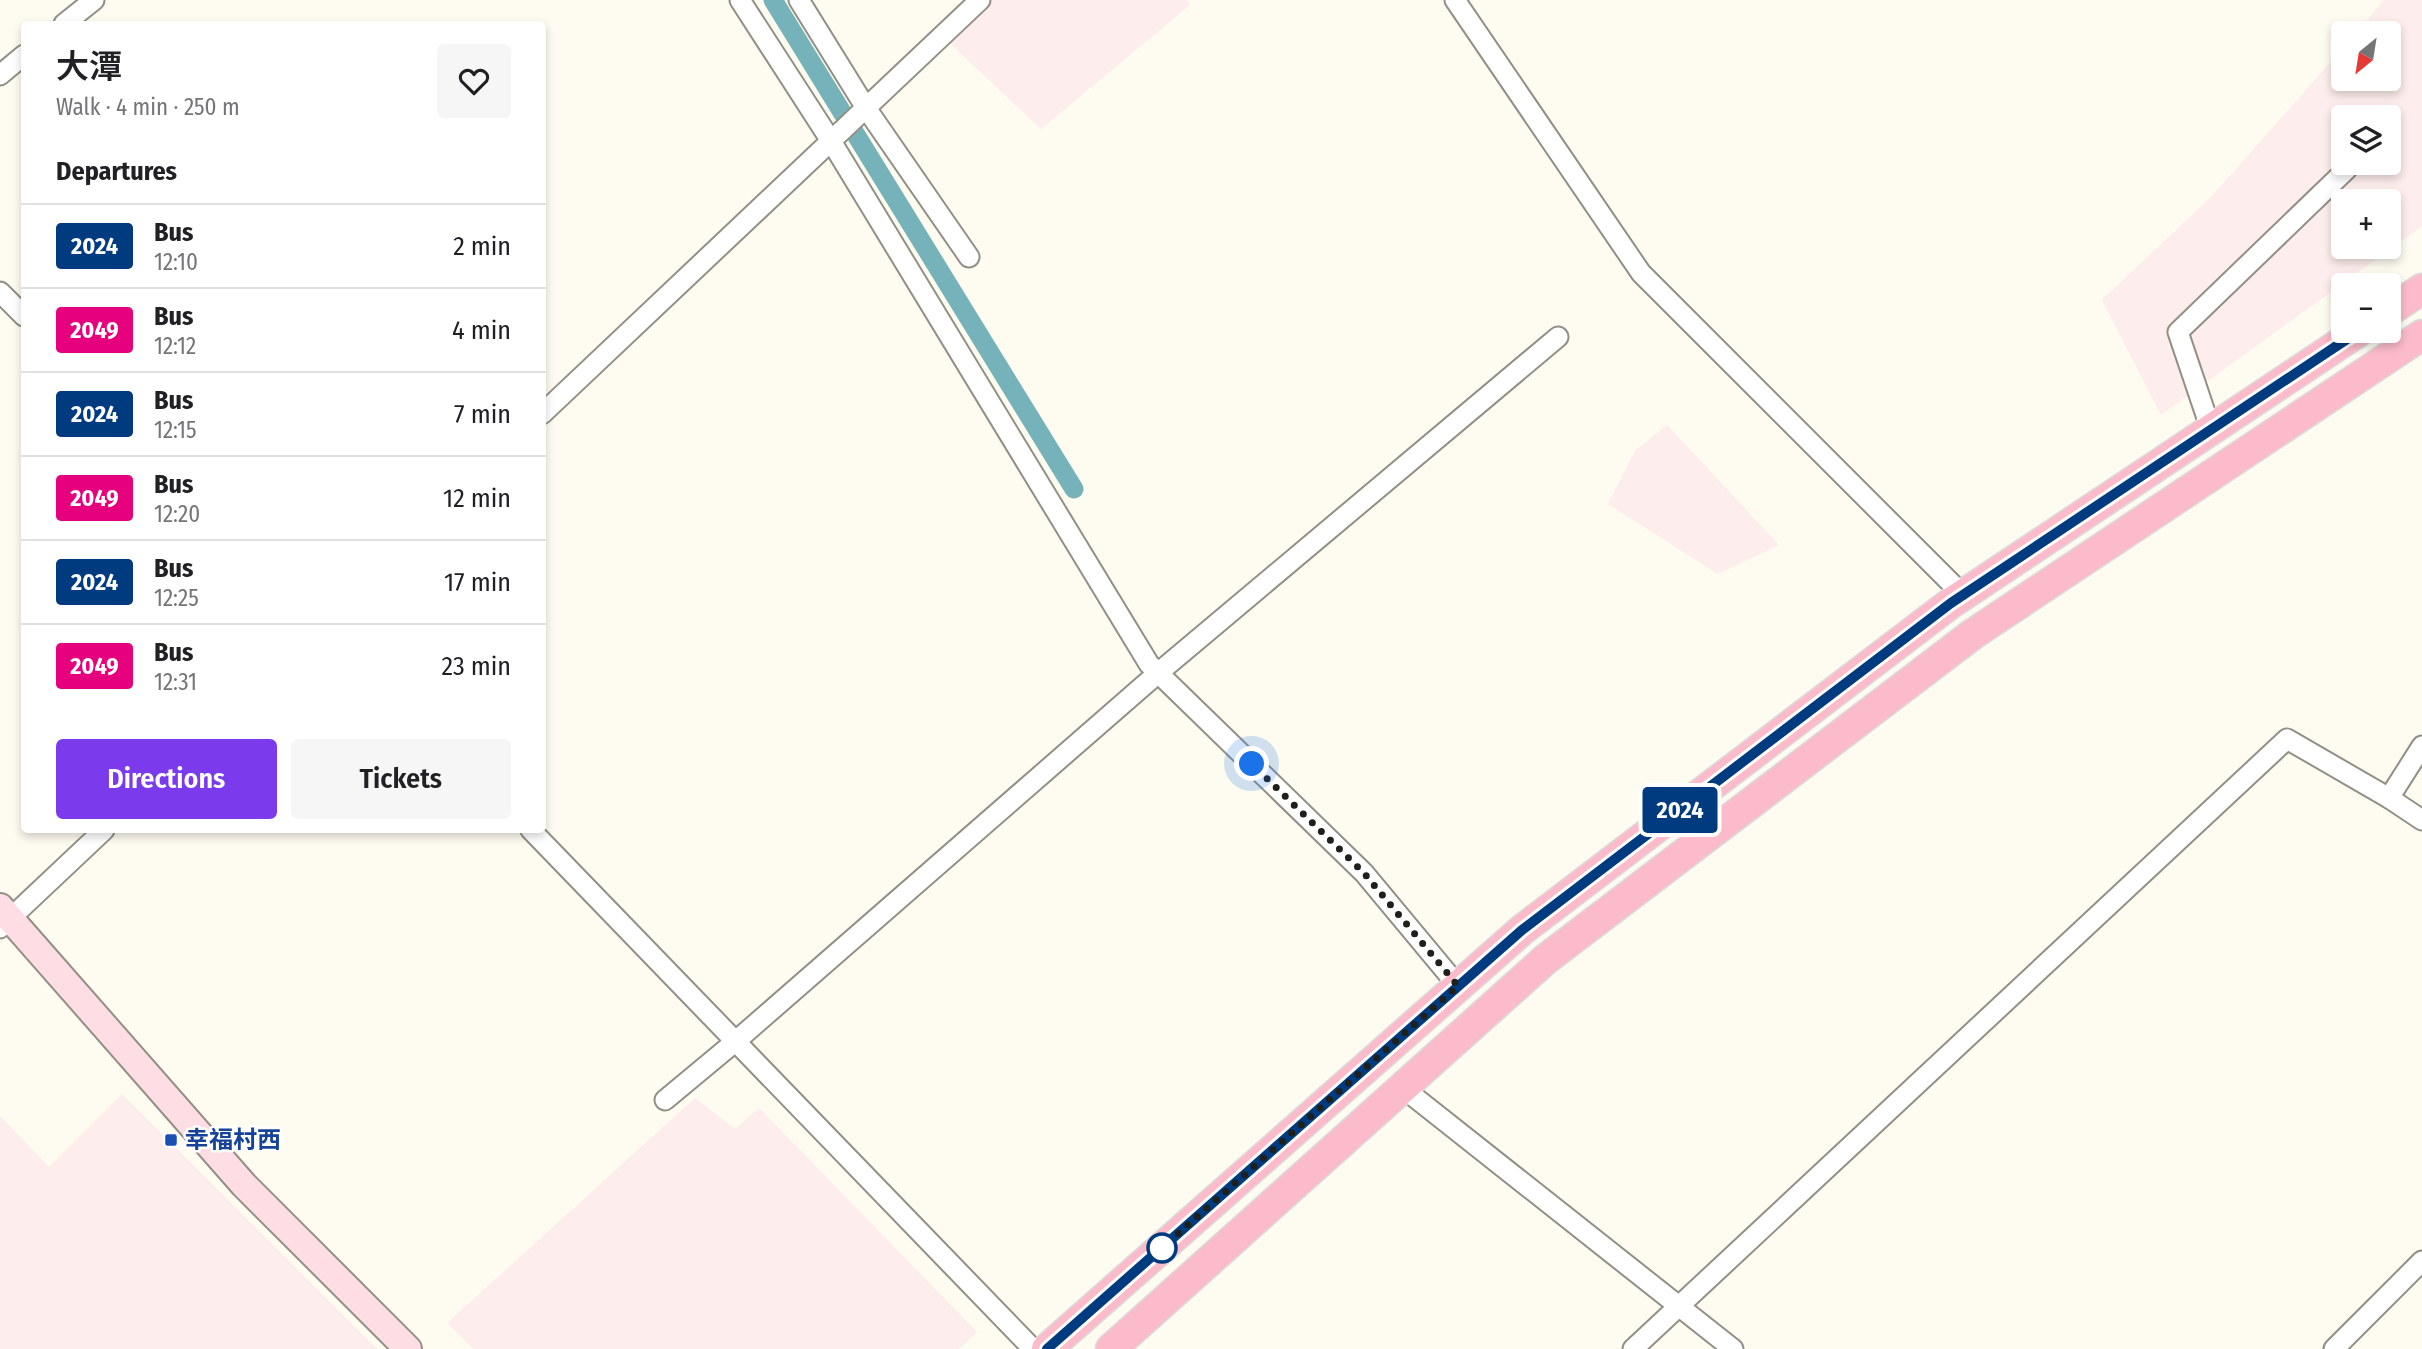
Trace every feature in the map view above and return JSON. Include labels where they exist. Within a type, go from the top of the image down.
[{"type":"main road","points":[[2401,303],[2422,289]]},
{"type":"main road","points":[[1111,1349],[1546,959],[1973,634],[2422,335]]},
{"type":"main road","points":[[1047,1349],[1522,930],[1963,595],[2342,343]]},
{"type":"main road","points":[[3,918],[244,1185],[408,1349]]},
{"type":"street","points":[[68,21],[94,0]]},
{"type":"street","points":[[740,0],[831,141],[1149,664],[1364,873],[1458,986]]},
{"type":"street","points":[[799,0],[866,108],[969,257]]},
{"type":"street","points":[[546,410],[980,0]]},
{"type":"street","points":[[1455,0],[1641,273],[1963,595]]},
{"type":"street","points":[[0,75],[21,58]]},
{"type":"street","points":[[2211,430],[2178,332],[2341,175]]},
{"type":"street","points":[[0,292],[21,313]]},
{"type":"street","points":[[665,1100],[1158,673],[1558,337]]},
{"type":"street","points":[[1633,1349],[2287,739],[2422,820]]},
{"type":"street","points":[[2389,798],[2422,746]]},
{"type":"street","points":[[3,918],[101,833]]},
{"type":"street","points":[[534,833],[1033,1349]]},
{"type":"street","points":[[1403,1088],[1733,1349]]},
{"type":"street","points":[[2334,1349],[2422,1261]]},
{"type":"shaded area","points":[[980,0],[1187,0],[1190,5],[1041,129],[942,36]]},
{"type":"shaded area","points":[[2384,0],[2422,0],[2422,226],[2401,241],[2401,189],[2331,189],[2331,259],[2376,259],[2357,273],[2331,273],[2331,292],[2161,415],[2102,300],[2212,196],[2331,62],[2331,91],[2401,91],[2401,21],[2366,21]]},
{"type":"shaded area","points":[[1667,425],[1779,545],[1718,574],[1608,504],[1635,451]]},
{"type":"shaded area","points":[[122,1094],[377,1349],[0,1349],[0,1116],[49,1167]]},
{"type":"shaded area","points":[[695,1098],[735,1129],[759,1108],[977,1332],[959,1349],[474,1349],[447,1323]]},
{"type":"waterway","points":[[773,0],[1074,489]]},
{"type":"bus line","name":"2024","points":[[1047,1349],[1522,930],[1951,603],[2341,343]]},
{"type":"place","name":"幸福村西","points":[[171,1140]]},
{"type":"route","points":[[1162,1248],[1156,1253],[1458,986],[1364,873],[1252,764]]}]
